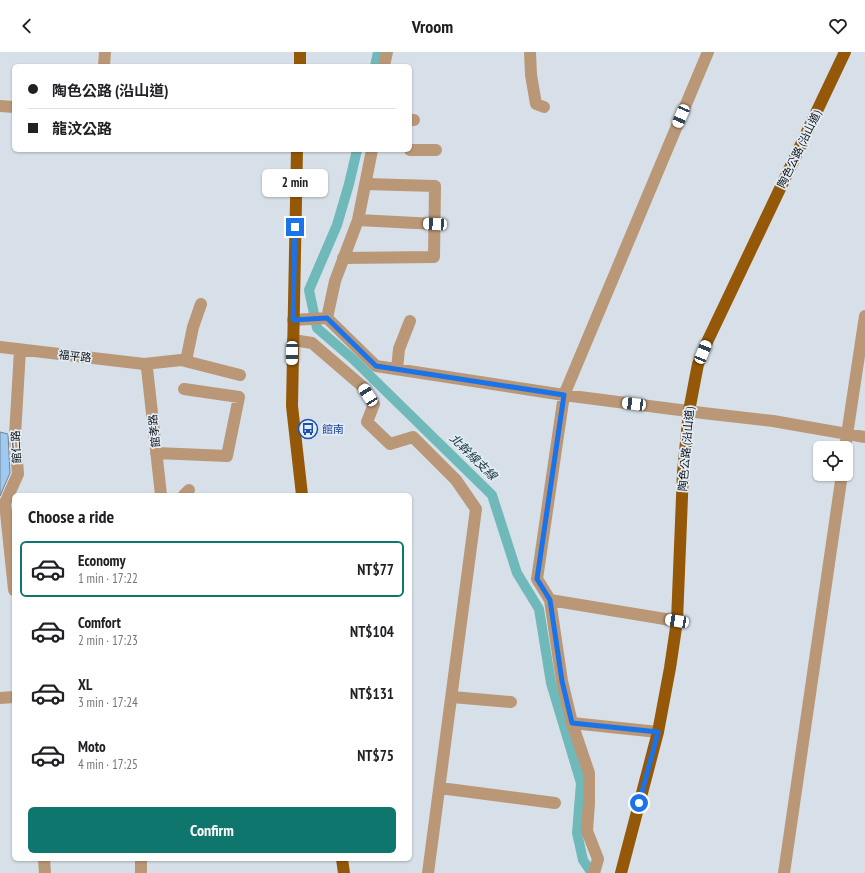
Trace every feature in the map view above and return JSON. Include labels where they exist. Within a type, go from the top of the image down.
[{"type":"main road","points":[[300,52],[300,64]]},
{"type":"main road","name":"陶色公路 (沿山道)","points":[[621,873],[658,732],[670,668],[677,621],[683,472],[689,411],[698,364],[708,340],[846,52]]},
{"type":"main road","points":[[297,152],[292,406],[302,493]]},
{"type":"main road","points":[[342,861],[344,873]]},
{"type":"street","points":[[104,64],[105,52]]},
{"type":"street","points":[[384,64],[387,52]]},
{"type":"street","points":[[530,52],[531,75],[536,104],[544,107]]},
{"type":"street","points":[[595,870],[598,859],[587,831],[589,773],[572,723],[562,681],[550,600],[537,579],[564,395],[708,52]]},
{"type":"street","points":[[0,106],[12,107]]},
{"type":"street","points":[[412,150],[436,150]]},
{"type":"street","points":[[327,318],[335,281],[358,220],[372,152]]},
{"type":"street","points":[[343,258],[434,257],[435,186],[365,184]]},
{"type":"street","points":[[358,220],[435,224]]},
{"type":"street","points":[[186,361],[193,327],[201,304]]},
{"type":"street","points":[[847,441],[865,316]]},
{"type":"street","points":[[293,320],[327,318],[376,366],[564,395],[774,421],[865,436]]},
{"type":"street","points":[[397,369],[399,349],[410,321]]},
{"type":"street","points":[[293,340],[312,343],[362,386],[374,404],[367,422],[390,444],[413,437],[456,480],[476,508],[428,873]]},
{"type":"street","name":"福平路","points":[[0,347],[146,366],[181,360],[240,375]]},
{"type":"street","name":"館仁路","points":[[12,575],[2,502],[18,474],[15,435],[20,350]]},
{"type":"street","name":"館孝路","points":[[146,366],[161,493]]},
{"type":"street","points":[[156,453],[227,456],[239,397],[184,389]]},
{"type":"street","points":[[784,873],[841,481]]},
{"type":"street","points":[[550,600],[677,621]]},
{"type":"street","points":[[0,698],[12,697]]},
{"type":"street","points":[[452,698],[511,702]]},
{"type":"street","points":[[572,723],[658,732]]},
{"type":"street","points":[[440,788],[555,803]]},
{"type":"street","points":[[44,861],[45,873]]},
{"type":"street","points":[[141,861],[141,873]]},
{"type":"building","points":[[0,432],[8,434],[10,473],[0,496]]},
{"type":"waterway","name":"北幹線支線","points":[[375,64],[378,52]]},
{"type":"waterway","name":"北幹線支線","points":[[357,152],[337,225],[309,290],[317,328],[353,359],[492,495],[517,573],[539,609],[551,683],[581,783],[577,833],[583,860],[592,873]]},
{"type":"place","name":"館南","points":[[308,429]]},
{"type":"route","points":[[295,227],[293,320],[327,318],[376,366],[564,395],[537,579],[550,600],[562,681],[572,723],[658,732],[639,803]]}]
